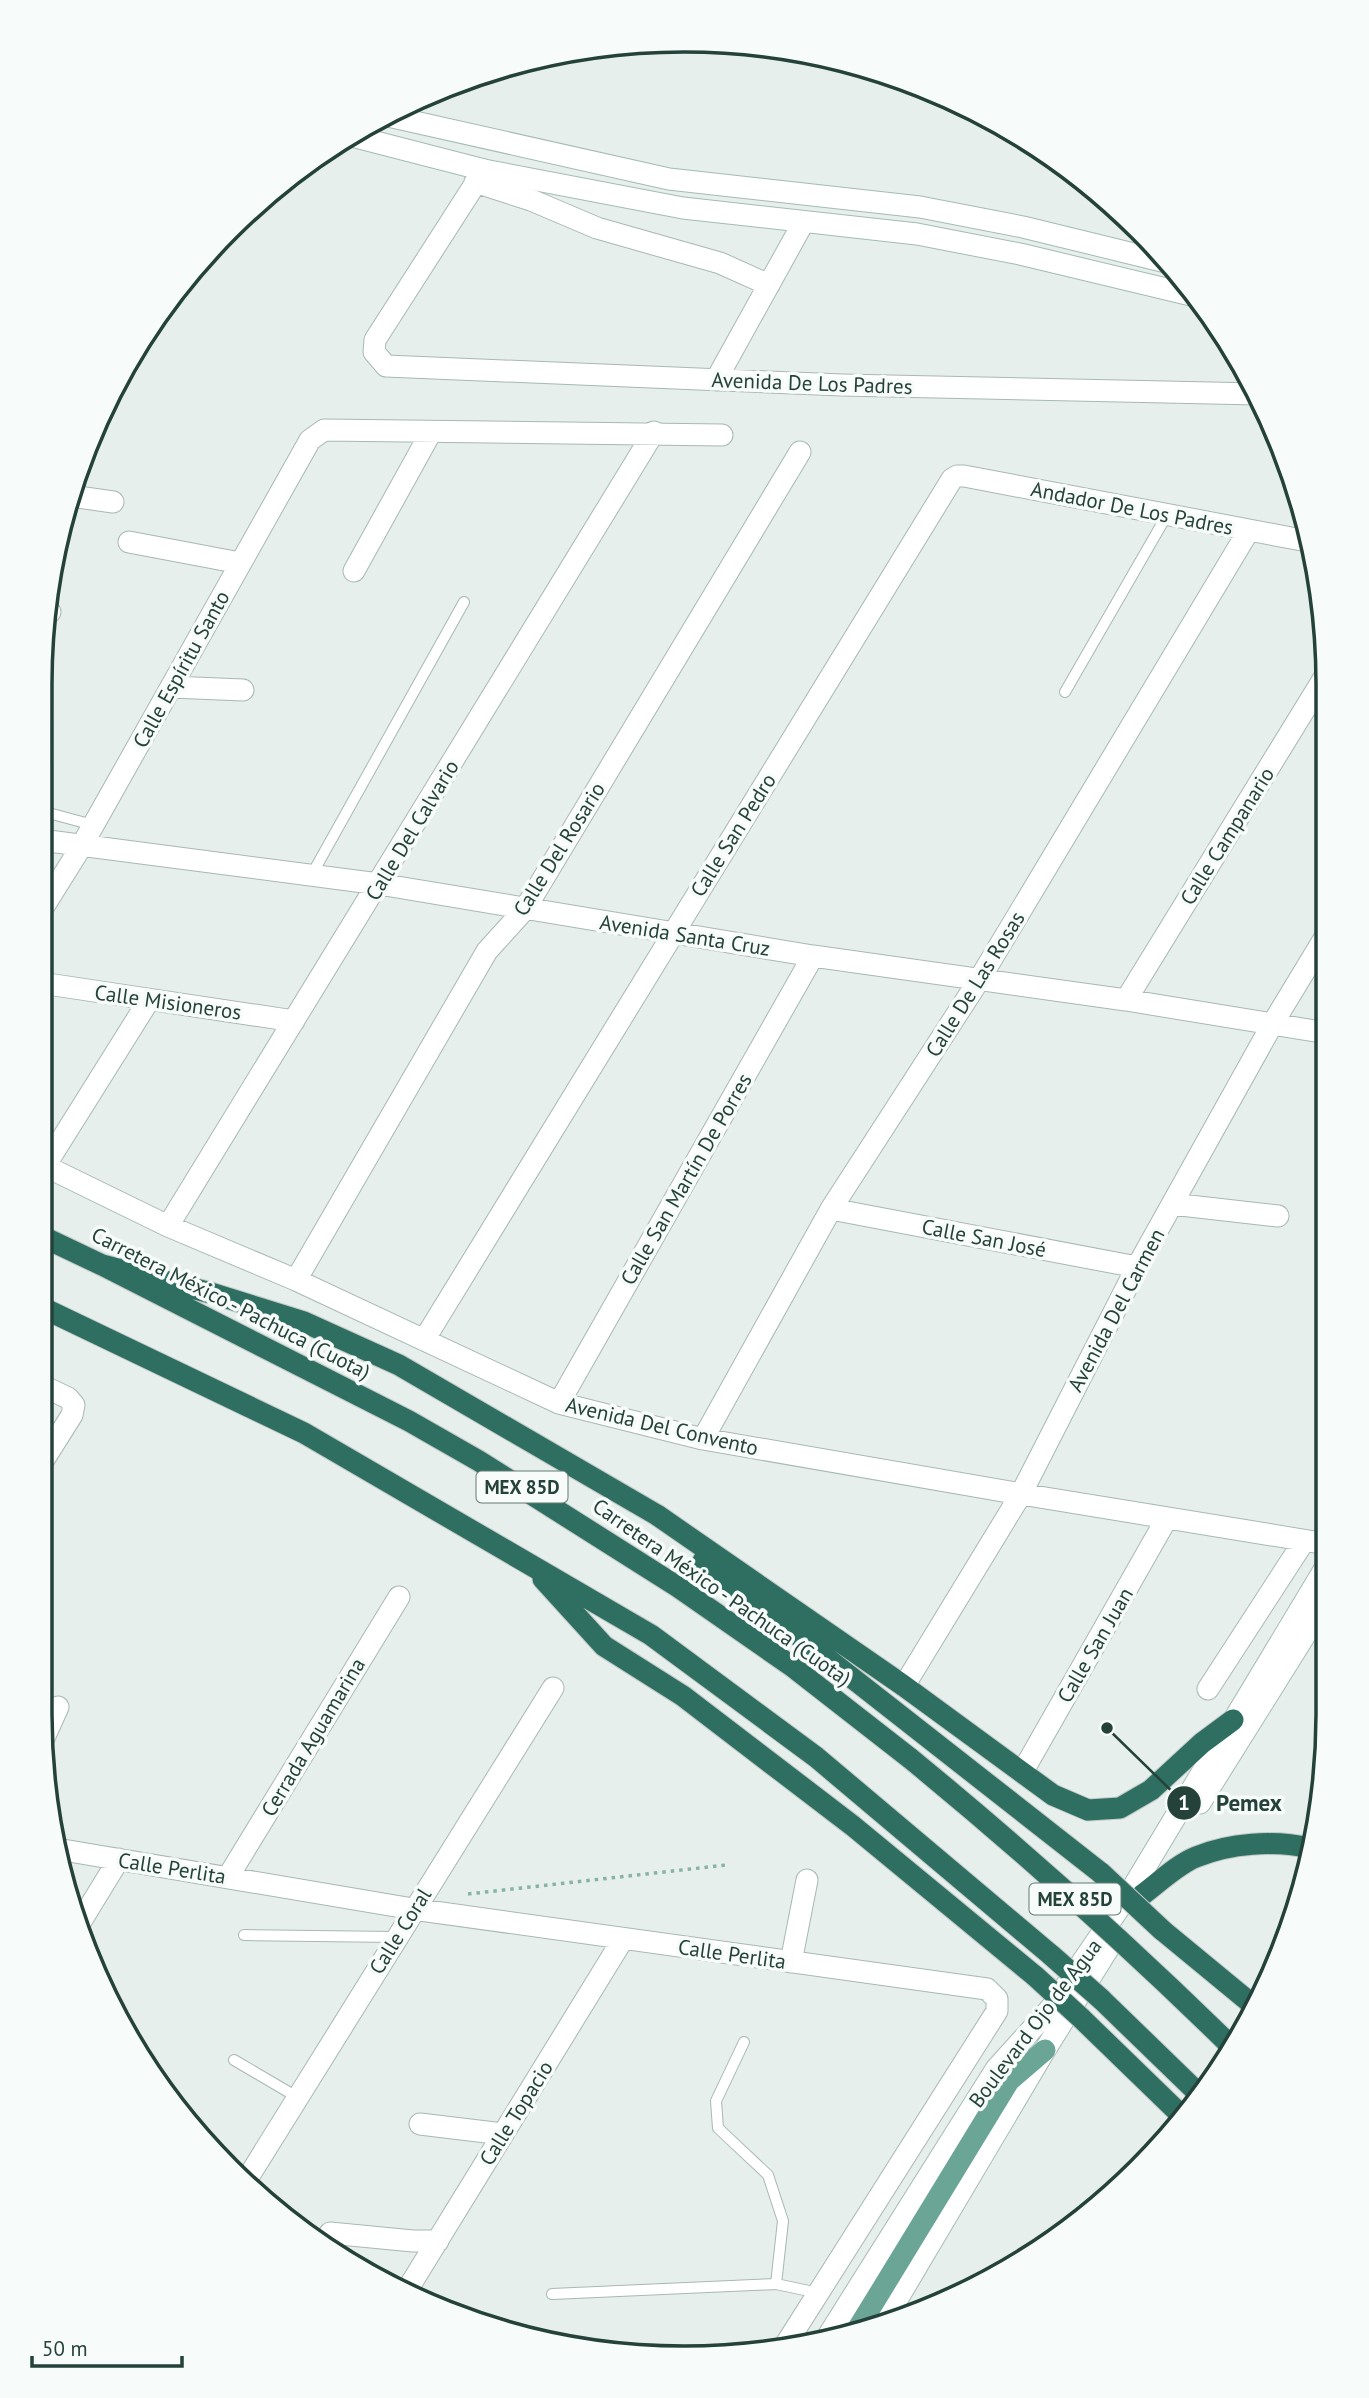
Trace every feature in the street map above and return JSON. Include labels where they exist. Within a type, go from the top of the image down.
[{"type":"highway","name":"Carretera México - Pachuca (Cuota)","points":[[52,1241],[408,1421],[491,1468],[678,1587],[793,1667],[911,1759],[1043,1870],[1125,1944],[1225,2041]]},
{"type":"highway","points":[[102,1265],[211,1293],[304,1322],[398,1365],[657,1515],[904,1686],[1054,1795],[1088,1810],[1120,1808],[1151,1790],[1202,1743],[1233,1720]]},
{"type":"highway","name":"MEX 85D","points":[[52,1312],[304,1433],[651,1634],[816,1757],[1051,1955],[1193,2088]]},
{"type":"highway","points":[[657,1515],[708,1566],[1101,1873],[1162,1930],[1247,2000]]},
{"type":"highway","points":[[528,1562],[604,1646],[683,1696],[842,1818],[1035,1976],[1176,2110]]},
{"type":"highway","points":[[1142,1895],[1194,1857],[1237,1846],[1286,1843],[1302,1846]]},
{"type":"main road","points":[[864,2319],[1009,2081],[1045,2050]]},
{"type":"street","points":[[403,119],[669,179],[920,207],[1023,227],[1151,258]]},
{"type":"street","points":[[365,139],[480,176],[597,228],[719,263],[769,285]]},
{"type":"street","points":[[480,176],[683,208],[917,234],[1020,254],[1180,292]]},
{"type":"street","name":"Avenida De Los Padres","points":[[480,176],[375,340],[374,352],[386,366],[842,385],[1245,394]]},
{"type":"street","points":[[716,380],[803,223]]},
{"type":"street","name":"Calle Espíritu Santo","points":[[52,893],[81,847],[310,440],[324,430],[431,432]]},
{"type":"street","points":[[354,571],[431,432],[654,432],[722,435]]},
{"type":"street","name":"Calle Del Calvario","points":[[168,1226],[654,432]]},
{"type":"street","name":"Calle Del Rosario","points":[[296,1280],[487,951],[525,909],[800,452]]},
{"type":"street","name":"Andador De Los Padres","points":[[957,476],[1299,540]]},
{"type":"street","name":"Calle San Pedro","points":[[424,1340],[952,479],[957,476]]},
{"type":"street","points":[[81,497],[113,502]]},
{"type":"street","name":"Calle De Las Rosas","points":[[703,1439],[831,1209],[979,980],[1249,530]]},
{"type":"street","points":[[129,542],[240,563]]},
{"type":"street","points":[[171,687],[243,690]]},
{"type":"street","name":"Calle Campanario","points":[[1126,1000],[1316,691]]},
{"type":"street","name":"Avenida Santa Cruz","points":[[52,842],[379,884],[813,956],[1126,1000],[1316,1031]]},
{"type":"street","name":"Avenida Del Carmen","points":[[904,1686],[1021,1494],[1137,1267],[1273,1023],[1316,952]]},
{"type":"street","name":"Calle San Martín De Porres","points":[[559,1403],[813,956]]},
{"type":"street","name":"Calle Misioneros","points":[[52,985],[295,1020]]},
{"type":"street","points":[[52,1151],[149,1000]]},
{"type":"street","name":"Avenida Del Convento","points":[[52,1169],[168,1226],[296,1280],[559,1403],[703,1439],[1316,1543]]},
{"type":"street","points":[[1172,1204],[1278,1216]]},
{"type":"street","name":"Calle San José","points":[[831,1209],[1137,1267]]},
{"type":"street","points":[[52,1390],[68,1398],[74,1405],[72,1415],[52,1447]]},
{"type":"street","name":"Calle San Juan","points":[[1023,1771],[1167,1518]]},
{"type":"street","points":[[1208,1689],[1304,1541]]},
{"type":"street","name":"Boulevard Ojo de Agua","points":[[833,2327],[996,2069],[1051,2008],[1132,1889],[1316,1583]]},
{"type":"street","name":"Cerrada Aguamarina","points":[[228,1877],[399,1597]]},
{"type":"street","name":"Boulevard Ojo de Agua","points":[[891,2311],[1045,2050],[1316,1618]]},
{"type":"street","name":"Calle Coral","points":[[251,2173],[553,1688]]},
{"type":"street","points":[[52,1720],[58,1707]]},
{"type":"street","name":"Calle Perlita","points":[[68,1851],[413,1909],[988,1989],[997,1999],[997,2011],[791,2336]]},
{"type":"street","points":[[85,1914],[119,1859]]},
{"type":"street","points":[[791,1962],[807,1880]]},
{"type":"street","name":"Calle Topacio","points":[[412,2283],[623,1939]]},
{"type":"street","points":[[420,2124],[503,2134]]},
{"type":"street","points":[[330,2232],[438,2241]]},
{"type":"lane","points":[[1065,692],[1167,514]]},
{"type":"lane","points":[[311,876],[464,602]]},
{"type":"lane","points":[[52,814],[93,825]]},
{"type":"lane","points":[[244,1935],[396,1937]]},
{"type":"lane","points":[[744,2042],[716,2101],[718,2128],[768,2175],[783,2221],[776,2284]]},
{"type":"lane","points":[[234,2060],[297,2097]]},
{"type":"lane","points":[[552,2294],[776,2284],[819,2293]]},
{"type":"path","points":[[463,1895],[726,1866]]},
{"type":"place","name":"Pemex","points":[[1107,1728]]}]
